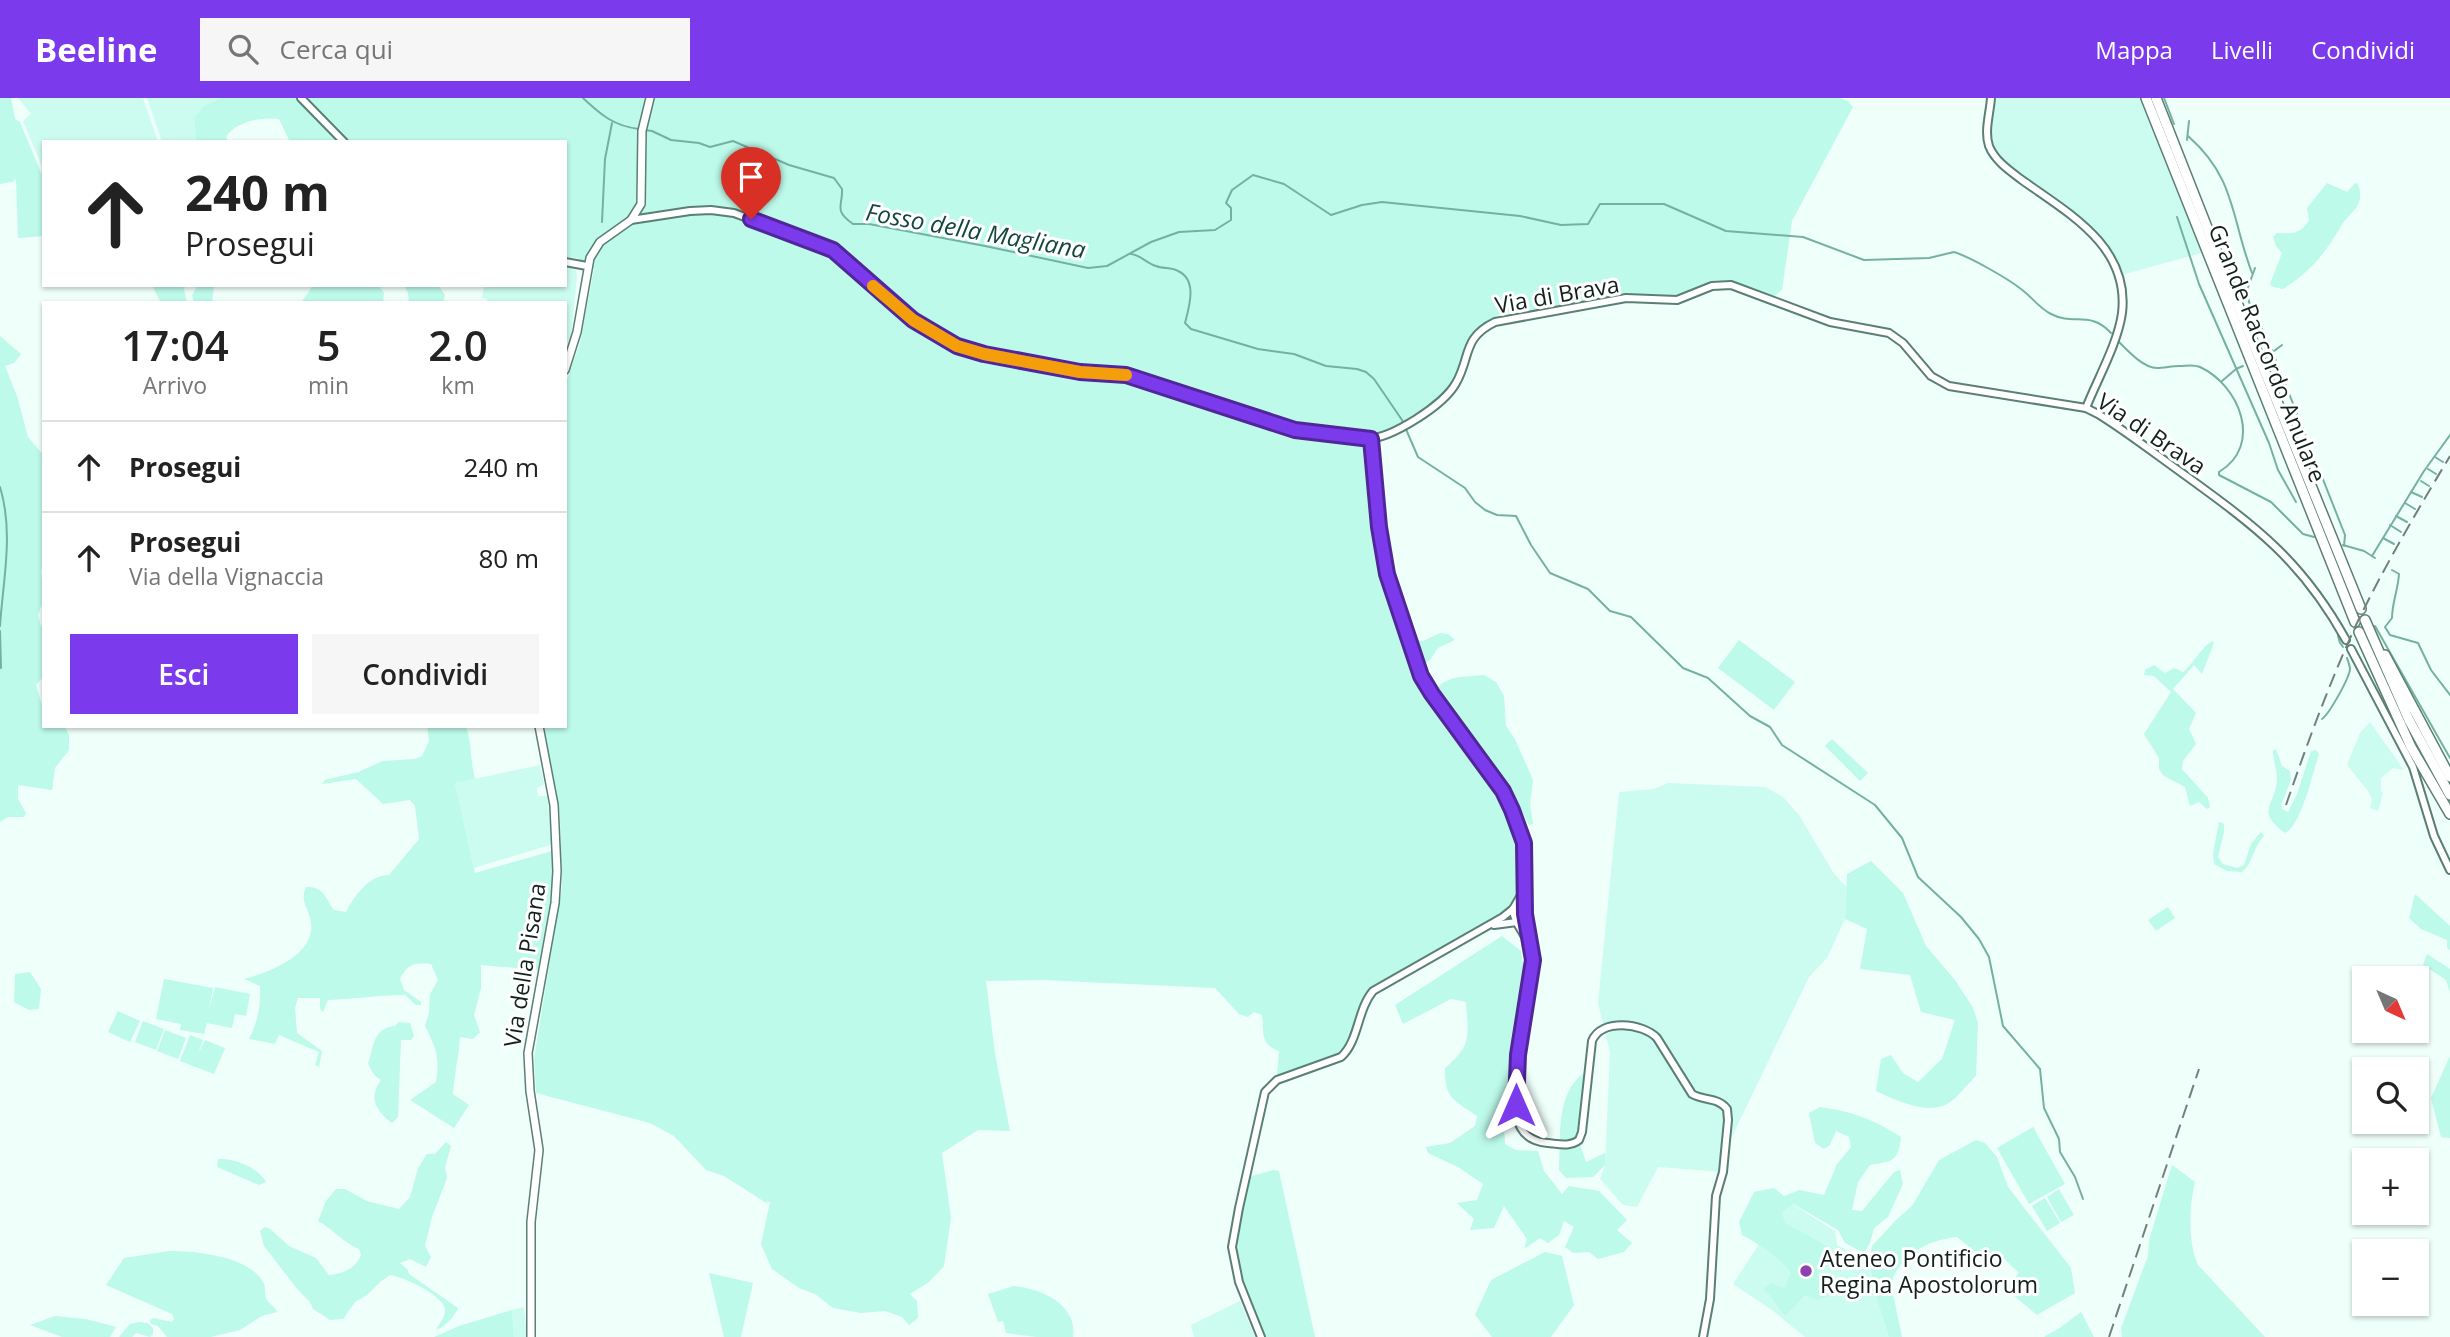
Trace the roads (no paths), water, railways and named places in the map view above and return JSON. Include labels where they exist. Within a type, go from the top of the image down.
[{"type":"highway","name":"Grande Raccordo Anulare","points":[[2146,98],[2355,622]]},
{"type":"highway","name":"Grande Raccordo Anulare","points":[[2157,98],[2231,290],[2361,609]]},
{"type":"highway","points":[[2449,773],[2367,623],[2409,720],[2450,795]]},
{"type":"highway","points":[[2359,632],[2405,734],[2450,814]]},
{"type":"highway","points":[[2432,784],[2450,823]]},
{"type":"main road","points":[[567,364],[576,336],[587,267],[600,242],[631,220],[639,209],[642,198],[641,136],[650,98]]},
{"type":"main road","name":"Via della Pisana","points":[[531,1337],[531,1223],[538,1150],[528,1059],[556,899],[557,871],[555,814],[539,728]]},
{"type":"street","points":[[301,98],[342,140]]},
{"type":"street","points":[[1991,98],[1987,135],[1990,148],[1997,159],[2092,232],[2110,256],[2122,294],[2117,331],[2086,408]]},
{"type":"street","name":"Via di Brava","points":[[631,220],[690,211],[734,213],[833,250],[913,320],[957,346],[984,354],[1098,375],[1126,375],[1295,430],[1371,439],[1403,426],[1448,395],[1459,379],[1472,339],[1494,321],[1626,298],[1675,300],[1709,287],[1723,285],[1742,288],[1830,322],[1889,333],[1903,343],[1931,376],[1951,387],[2086,408],[2119,428],[2236,511],[2270,540],[2304,576],[2346,640]]},
{"type":"street","points":[[567,262],[587,267]]},
{"type":"street","points":[[1371,439],[1382,552],[1401,618],[1428,689],[1493,777],[1512,810],[1524,843],[1525,914],[1533,962],[1520,1036],[1515,1089],[1518,1122],[1529,1138],[1537,1142],[1567,1145],[1580,1138],[1592,1039],[1598,1030],[1608,1026],[1644,1029],[1653,1034],[1692,1094],[1719,1101],[1727,1109],[1724,1160],[1716,1196],[1710,1299],[1703,1337]]},
{"type":"street","points":[[2351,649],[2413,767],[2434,836],[2450,870]]},
{"type":"street","points":[[1261,1337],[1237,1275],[1232,1244],[1265,1092],[1277,1080],[1332,1062],[1345,1054],[1365,1002],[1376,988],[1491,925],[1513,909],[1524,890]]},
{"type":"street","points":[[1513,909],[1520,909],[1525,914]]},
{"type":"street","points":[[1513,909],[1515,923],[1531,945]]},
{"type":"street","points":[[1491,925],[1515,923],[1525,914]]},
{"type":"waterway","name":"Fosso della Magliana","points":[[583,98],[608,119],[639,129]]},
{"type":"waterway","points":[[2164,98],[2174,124]]},
{"type":"waterway","points":[[2187,140],[2189,121]]},
{"type":"waterway","points":[[602,222],[605,159],[612,123]]},
{"type":"waterway","name":"Fosso della Magliana","points":[[644,130],[671,140],[710,147],[733,141],[789,165],[834,178],[842,189],[841,211],[853,224],[869,224],[1088,268],[1107,266],[1151,242],[1179,232],[1215,230],[1231,220],[1231,208],[1226,203],[1232,190],[1253,175],[1284,184],[1331,215],[1382,202],[1520,216],[1561,225],[1588,224],[1600,204],[1664,204],[1726,231],[1803,237],[1864,260],[1929,258],[1954,252],[2007,279],[2051,314],[2067,319],[2096,322],[2111,333]]},
{"type":"waterway","points":[[2188,136],[2204,152],[2224,183],[2252,273]]},
{"type":"waterway","points":[[2177,217],[2199,284],[2269,443],[2278,470],[2296,502]]},
{"type":"waterway","points":[[1131,254],[1152,265],[1176,270],[1184,275],[1190,287],[1185,323],[1191,329],[1258,349],[1294,354],[1326,366],[1366,372],[1374,379],[1402,420],[1418,457],[1465,488],[1485,510],[1497,515],[1516,516],[1550,573],[1588,589],[1610,611],[1631,617],[1683,668],[1708,678],[1750,716],[1770,727],[1782,745],[1875,805],[1902,838],[1918,877],[1961,917],[1979,939],[1989,957],[2003,1026],[2040,1069],[2044,1108],[2059,1139],[2060,1152],[2075,1177],[2083,1199]]},
{"type":"waterway","points":[[2255,268],[2247,290],[2249,302],[2271,348],[2345,535],[2344,546]]},
{"type":"waterway","points":[[2236,285],[2246,293]]},
{"type":"waterway","name":"Fosso della Magliana","points":[[2118,341],[2146,365],[2157,368],[2197,366],[2226,387],[2241,416],[2243,432],[2240,447],[2233,460],[2219,475],[2271,502],[2303,534],[2314,537]]},
{"type":"waterway","points":[[2266,357],[2282,345]]},
{"type":"waterway","points":[[2222,381],[2243,366]]},
{"type":"waterway","points":[[2372,556],[2424,471],[2450,435]]},
{"type":"waterway","points":[[2435,457],[2443,462]]},
{"type":"waterway","points":[[2428,469],[2436,474]]},
{"type":"waterway","points":[[2421,481],[2429,486]]},
{"type":"waterway","points":[[0,487],[7,539],[0,626]]},
{"type":"waterway","points":[[2411,492],[2422,497]]},
{"type":"waterway","points":[[2405,503],[2415,509]]},
{"type":"waterway","points":[[2396,516],[2407,522]]},
{"type":"waterway","points":[[2390,525],[2401,532]]},
{"type":"waterway","points":[[2383,538],[2394,544]]},
{"type":"waterway","name":"Fosso della Magliana","points":[[2343,545],[2364,551],[2375,558]]},
{"type":"waterway","name":"Fosso della Magliana","points":[[2392,570],[2399,574],[2392,618],[2385,627],[2390,635],[2418,643],[2431,670],[2450,695]]},
{"type":"waterway","points":[[2375,626],[2450,758]]},
{"type":"waterway","points":[[0,631],[1,668]]},
{"type":"waterway","points":[[2338,636],[2340,643]]},
{"type":"waterway","points":[[2322,719],[2334,704],[2346,680],[2350,669],[2347,658]]},
{"type":"railway","points":[[2286,805],[2319,714],[2356,625],[2389,561],[2450,456]]},
{"type":"railway","points":[[2109,1337],[2199,1069]]},
{"type":"place","name":"Ateneo Pontificio Regina Apostolorum","points":[[1806,1271]]}]
